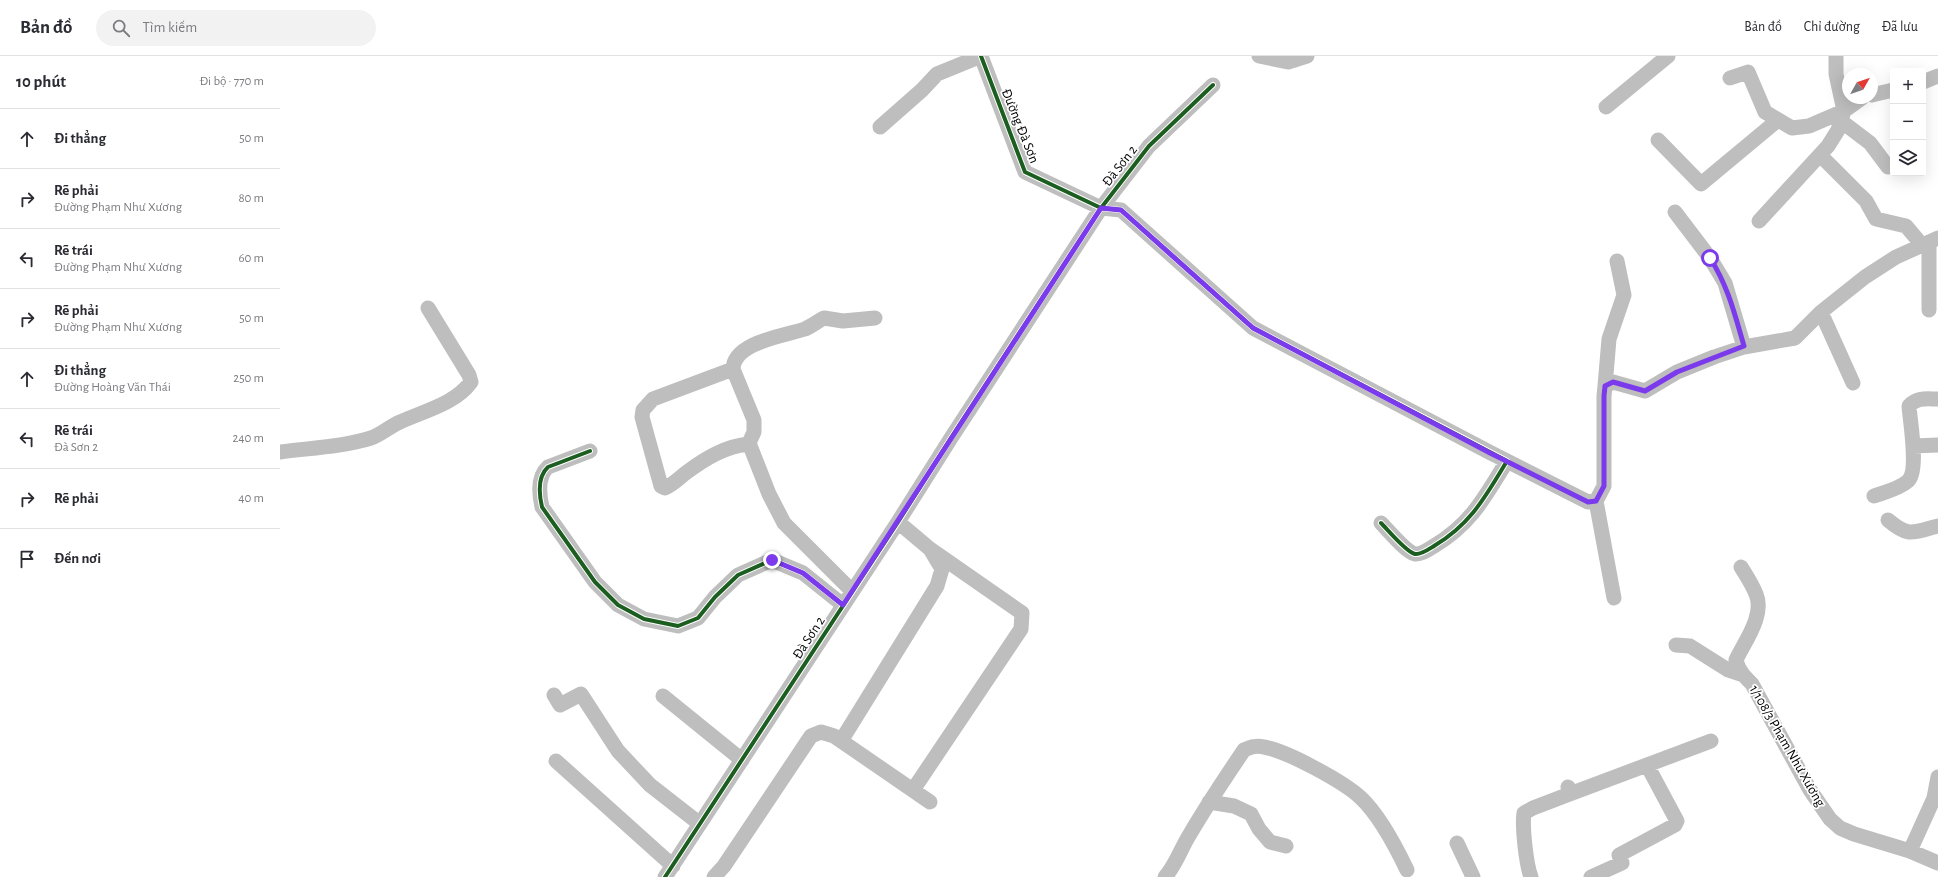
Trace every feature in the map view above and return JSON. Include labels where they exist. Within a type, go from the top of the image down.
[{"type":"street","name":"Đường Đà Sơn","points":[[880,127],[938,74],[981,56],[1025,172],[1101,208],[1121,210],[1253,328],[1588,502],[1596,501]]},
{"type":"street","points":[[1259,56],[1288,62],[1307,56]]},
{"type":"street","points":[[1606,107],[1668,56]]},
{"type":"street","points":[[1836,56],[1836,74],[1843,116],[1870,143],[1888,167]]},
{"type":"street","points":[[1730,78],[1748,72],[1765,112],[1792,128],[1809,126],[1843,116]]},
{"type":"street","points":[[1926,81],[1938,76]]},
{"type":"street","name":"Đà Sơn 2","points":[[670,873],[700,824],[1101,208],[1149,146],[1213,85]]},
{"type":"street","points":[[1878,94],[1890,91]]},
{"type":"street","points":[[1758,221],[1820,155],[1835,136],[1843,116],[1856,104]]},
{"type":"street","points":[[1658,140],[1701,184],[1778,120]]},
{"type":"street","points":[[1820,155],[1866,201],[1876,219],[1906,226],[1930,241]]},
{"type":"street","points":[[1675,212],[1710,258],[1725,283],[1744,346]]},
{"type":"street","points":[[1930,241],[1930,310]]},
{"type":"street","points":[[1605,386],[1613,382],[1645,391],[1677,372],[1744,346],[1794,338],[1821,312],[1866,277],[1896,257],[1930,241]]},
{"type":"street","points":[[1614,598],[1596,501],[1604,486],[1604,396],[1609,339],[1624,295],[1617,261]]},
{"type":"street","points":[[280,452],[339,445],[372,438],[399,422],[457,396],[467,388],[471,382],[469,375],[428,308]]},
{"type":"street","points":[[1821,312],[1853,383]]},
{"type":"street","points":[[852,591],[784,523],[769,494],[749,444],[754,432],[754,420],[733,369],[736,358],[749,346],[807,328],[824,318],[843,320],[875,318]]},
{"type":"street","points":[[733,369],[653,399],[643,410],[642,417],[661,486],[664,488],[673,484],[707,459],[737,446],[749,444]]},
{"type":"street","points":[[1874,496],[1903,485],[1913,474],[1913,446],[1909,406],[1914,400],[1919,398],[1938,399]]},
{"type":"street","points":[[1913,446],[1938,445]]},
{"type":"street","points":[[590,451],[556,464],[543,472],[540,482],[540,498],[542,507],[595,582],[618,605],[644,619],[678,626],[698,618],[714,596],[738,575],[772,560],[803,573],[843,605]]},
{"type":"street","points":[[1381,523],[1410,551],[1416,554],[1424,552],[1445,539],[1464,524],[1486,496],[1507,461]]},
{"type":"street","points":[[1888,520],[1898,528],[1909,533],[1938,526]]},
{"type":"street","points":[[898,522],[930,548],[1022,613],[1021,630],[912,790]]},
{"type":"street","points":[[841,741],[937,586],[942,569],[930,548]]},
{"type":"street","name":"1/108/3 Phạm Như Xương","points":[[1741,567],[1756,594],[1759,606],[1757,617],[1736,660],[1743,675],[1752,684],[1810,790],[1830,819],[1840,828],[1854,834],[1910,851],[1938,863]]},
{"type":"street","points":[[1676,645],[1690,646],[1728,670],[1743,675]]},
{"type":"street","points":[[554,695],[560,705],[581,694],[618,751],[650,785],[700,824]]},
{"type":"street","points":[[663,696],[742,760]]},
{"type":"street","points":[[714,877],[724,866],[810,736],[821,732],[834,736],[930,802]]},
{"type":"street","points":[[1530,877],[1527,867],[1522,822],[1524,813],[1567,789],[1647,765],[1711,741]]},
{"type":"street","points":[[1165,877],[1170,871],[1179,852],[1209,802],[1244,750],[1253,746],[1264,747],[1295,759],[1329,777],[1361,799],[1391,839],[1406,870]]},
{"type":"street","points":[[556,761],[670,873]]},
{"type":"street","points":[[1591,877],[1622,863],[1619,855],[1675,825],[1677,821],[1647,765]]},
{"type":"street","points":[[1910,851],[1934,798],[1938,777]]},
{"type":"street","points":[[1209,802],[1234,806],[1252,814],[1259,829],[1270,842],[1286,846]]},
{"type":"street","points":[[1457,843],[1473,877]]},
{"type":"cycle path","points":[[981,56],[1025,172],[1101,208],[1121,210],[1253,328],[1507,461],[1484,498],[1468,519],[1447,538],[1425,552],[1420,554],[1411,552],[1402,545],[1381,523]]},
{"type":"cycle path","points":[[665,877],[898,522],[1101,208],[1149,146],[1213,85]]},
{"type":"cycle path","points":[[590,451],[548,467],[544,471],[540,481],[541,502],[542,507],[595,582],[618,605],[644,619],[678,626],[698,618],[715,597],[738,575],[772,560],[803,573],[843,605]]},
{"type":"route","points":[[772,560],[803,573],[843,605],[1101,208],[1121,210],[1253,328],[1490,453],[1588,502],[1596,501],[1604,486],[1605,386],[1613,382],[1645,391],[1677,372],[1714,356],[1744,346],[1725,283],[1710,258]]}]
